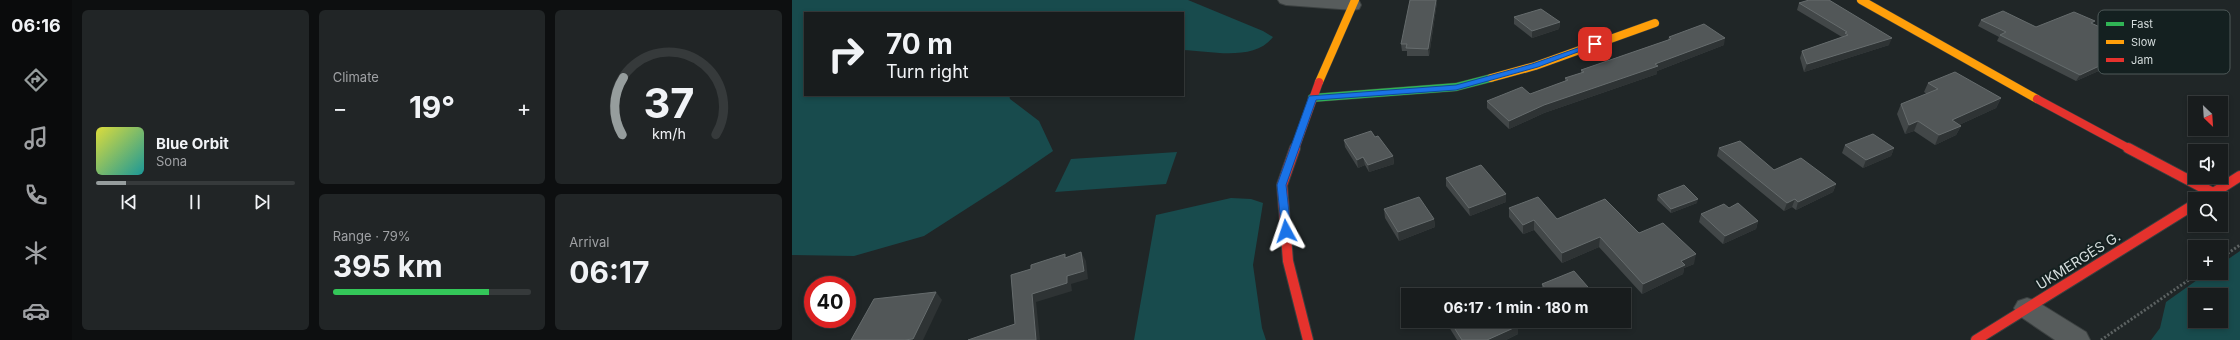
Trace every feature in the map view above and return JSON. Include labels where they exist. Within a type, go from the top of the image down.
[{"type":"main road","points":[[1861,0],[1996,76],[2209,192]]},
{"type":"main road","points":[[1308,340],[1288,262],[1282,185],[1312,98],[1354,2]]},
{"type":"main road","points":[[1312,98],[1456,88],[1535,66],[1655,23]]},
{"type":"main road","points":[[2216,192],[2240,176]]},
{"type":"main road","name":"UKMERGĖS G.","points":[[1976,340],[2188,208]]},
{"type":"street","points":[[1286,0],[1354,2]]},
{"type":"street","points":[[2027,308],[2076,340]]},
{"type":"path","points":[[2228,253],[2240,245]]},
{"type":"path","points":[[2101,340],[2189,280]]},
{"type":"shaded area","points":[[792,0],[1188,0],[1263,31],[1273,37],[1265,45],[1255,50],[1243,52],[1218,53],[1184,50],[1184,12],[804,12],[804,96],[1009,96],[1010,99],[1039,121],[1053,151],[924,236],[854,256],[792,255]]},
{"type":"shaded area","points":[[1177,152],[1166,184],[1055,192],[1071,159]]},
{"type":"shaded area","points":[[1231,198],[1251,199],[1263,203],[1253,265],[1262,328],[1266,340],[1134,340],[1156,215]]},
{"type":"shaded area","points":[[2240,251],[2240,340],[2151,340],[2160,328],[2166,302],[2197,280],[2228,280],[2228,259]]},
{"type":"building","points":[[1410,0],[1436,0],[1428,49],[1406,48],[1407,44],[1401,44]]},
{"type":"building","points":[[1809,0],[1829,0],[1892,38],[1807,64],[1802,51],[1848,35],[1845,33],[1847,32],[1799,3]]},
{"type":"building","points":[[1541,9],[1560,22],[1532,31],[1514,17]]},
{"type":"building","points":[[2003,11],[2036,27],[2074,12],[2095,21],[2091,23],[2098,26],[2098,67],[2080,75],[2000,35],[2006,32],[1981,20]]},
{"type":"building","points":[[1704,24],[1725,38],[1655,64],[1658,66],[1544,105],[1509,121],[1487,101],[1522,87],[1530,94],[1568,80],[1565,78],[1584,72],[1581,70],[1671,39],[1669,37]]},
{"type":"building","points":[[1955,72],[2001,98],[1952,120],[1961,126],[1939,135],[1918,121],[1909,125],[1901,104],[1938,89],[1928,83]]},
{"type":"building","points":[[1371,131],[1375,137],[1378,136],[1393,156],[1368,165],[1363,157],[1357,160],[1344,140]]},
{"type":"building","points":[[1873,134],[1894,148],[1866,160],[1845,145]]},
{"type":"building","points":[[1740,141],[1774,170],[1801,158],[1836,184],[1798,202],[1795,199],[1787,203],[1719,148]]},
{"type":"building","points":[[1481,165],[1506,194],[1469,208],[1446,178]]},
{"type":"building","points":[[1684,185],[1698,199],[1671,209],[1658,195]]},
{"type":"building","points":[[1419,197],[1434,219],[1398,232],[1384,209]]},
{"type":"building","points":[[1538,197],[1557,219],[1605,199],[1639,233],[1663,223],[1696,254],[1681,261],[1685,265],[1643,284],[1600,237],[1562,253],[1534,220],[1523,225],[1509,208]]},
{"type":"building","points":[[1738,203],[1758,221],[1725,236],[1701,214],[1724,204],[1729,208]]},
{"type":"building","points":[[1081,252],[1084,271],[1067,276],[1067,283],[1032,294],[1036,340],[968,340],[1015,324],[1011,275],[1031,269],[1031,265],[1065,254],[1065,258]]},
{"type":"building","points":[[1574,271],[1589,288],[1545,288],[1542,284]]},
{"type":"building","points":[[936,292],[913,339],[851,340],[874,299]]},
{"type":"building","points":[[1454,328],[1514,328],[1487,340],[1462,340]]},
{"type":"traffic: fast","points":[[1312,98],[1456,87],[1491,78]]},
{"type":"traffic: slow","points":[[1319,82],[1355,0]]},
{"type":"traffic: slow","points":[[1861,0],[2037,99]]},
{"type":"traffic: slow","points":[[1491,78],[1535,66],[1655,23]]},
{"type":"traffic: jam","points":[[1308,340],[1288,261],[1282,185],[1319,82]]},
{"type":"traffic: jam","points":[[2037,99],[2211,192]]},
{"type":"traffic: jam","points":[[2215,192],[2240,176]]},
{"type":"traffic: jam","points":[[1976,340],[2188,208]]},
{"type":"route","points":[[1286,231],[1282,185],[1312,98],[1418,92],[1456,88],[1535,66],[1595,44]]}]
